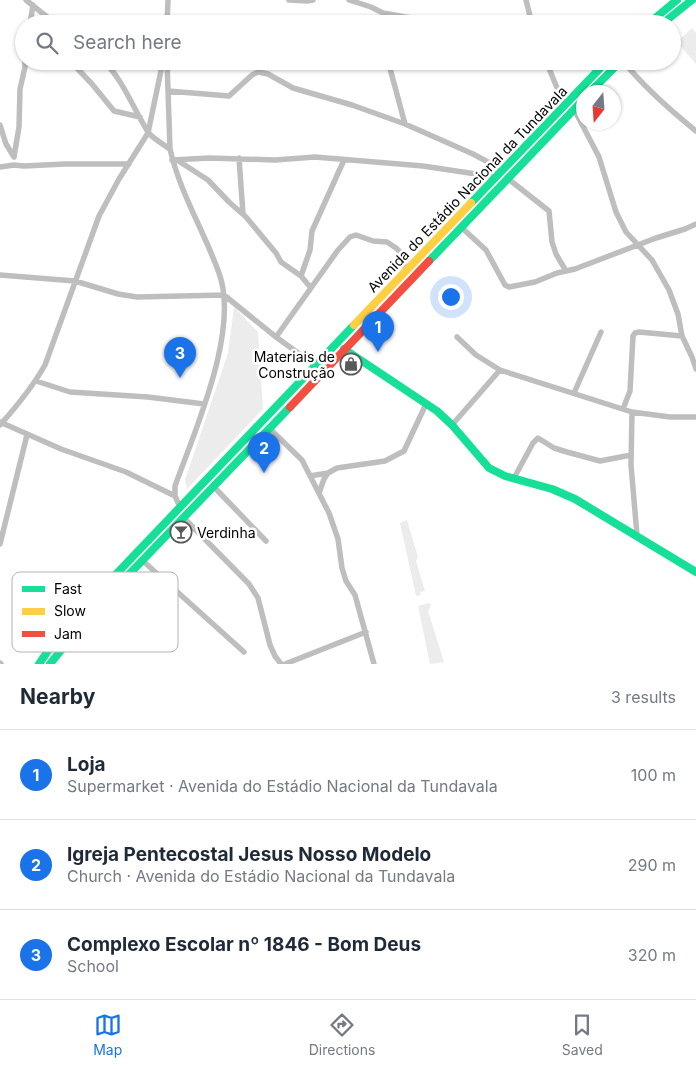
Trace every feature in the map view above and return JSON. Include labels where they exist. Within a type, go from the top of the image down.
[{"type":"street","points":[[167,15],[168,0]]},
{"type":"street","points":[[289,0],[313,0]]},
{"type":"street","points":[[352,0],[383,13],[394,15]]},
{"type":"street","points":[[371,7],[372,0]]},
{"type":"street","points":[[526,0],[530,15]]},
{"type":"street","points":[[659,15],[677,0]]},
{"type":"street","points":[[673,15],[692,0]]},
{"type":"street","points":[[29,2],[30,15]]},
{"type":"street","points":[[29,2],[45,15]]},
{"type":"street","points":[[14,165],[20,127],[20,90],[24,70]]},
{"type":"street","points":[[79,70],[114,111],[140,118]]},
{"type":"street","points":[[113,70],[148,133],[170,149]]},
{"type":"street","points":[[161,70],[148,133],[118,180],[99,216],[44,365],[36,381],[0,423],[126,472],[175,496]]},
{"type":"street","points":[[167,70],[170,149],[179,181],[220,274],[226,314],[223,334],[204,404],[175,486],[175,496],[180,507]]},
{"type":"street","points":[[390,70],[405,124]]},
{"type":"street","points":[[550,70],[564,105]]},
{"type":"street","name":"Avenida do Estádio Nacional da Tundavala","points":[[118,572],[599,70]]},
{"type":"street","name":"Avenida do Estádio Nacional da Tundavala","points":[[597,85],[613,70]]},
{"type":"street","points":[[630,70],[673,112],[696,130]]},
{"type":"street","points":[[168,91],[229,96],[252,75],[258,72],[268,74],[293,88],[352,105],[405,124],[474,154],[488,162],[498,175]]},
{"type":"street","points":[[574,109],[599,157],[616,212],[626,232],[652,260],[669,290],[678,314],[682,336],[696,369]]},
{"type":"street","name":"Avenida do Estádio Nacional da Tundavala","points":[[132,572],[270,430],[574,109]]},
{"type":"street","points":[[0,125],[6,144],[14,157]]},
{"type":"street","points":[[174,160],[239,158],[275,160],[315,157],[423,166],[498,175]]},
{"type":"street","points":[[239,158],[243,214]]},
{"type":"street","points":[[174,160],[208,180],[243,214],[276,253],[281,262],[301,276],[311,288]]},
{"type":"street","points":[[301,276],[310,250],[312,230],[344,160]]},
{"type":"street","points":[[0,168],[14,165],[129,164]]},
{"type":"street","points":[[507,178],[549,211],[552,242],[556,254],[566,271]]},
{"type":"street","points":[[461,227],[486,250],[507,287],[535,282],[575,269],[696,224]]},
{"type":"street","points":[[276,337],[338,250],[350,237],[356,235],[373,241],[387,242],[400,252],[406,271]]},
{"type":"street","points":[[0,275],[75,281],[118,294],[137,297],[224,295],[316,366]]},
{"type":"street","points":[[574,393],[600,332]]},
{"type":"street","points":[[623,409],[630,391],[633,336],[635,333],[682,336]]},
{"type":"street","points":[[457,337],[476,355],[500,370],[632,412],[670,417],[696,416]]},
{"type":"street","points":[[344,350],[426,404],[452,425],[489,468],[506,476],[552,489],[575,499],[696,572]]},
{"type":"street","points":[[452,425],[500,370]]},
{"type":"street","points":[[36,381],[70,392],[148,397],[204,404]]},
{"type":"street","points":[[310,476],[328,473],[337,468],[384,461],[404,451],[426,404]]},
{"type":"street","points":[[632,412],[631,455],[637,535]]},
{"type":"street","points":[[270,430],[302,460],[329,513],[338,539],[342,568],[346,581],[355,595],[374,664]]},
{"type":"street","points":[[0,544],[27,435]]},
{"type":"street","points":[[514,478],[533,442],[538,438],[554,448],[588,459],[605,461],[631,455]]},
{"type":"street","points":[[319,492],[328,473]]},
{"type":"street","points":[[214,487],[266,541]]},
{"type":"street","points":[[184,518],[249,584],[258,598],[270,645],[281,664]]},
{"type":"street","points":[[143,561],[155,572]]},
{"type":"street","points":[[178,593],[244,652]]},
{"type":"street","points":[[285,664],[366,632]]},
{"type":"street","name":"Avenida do Estádio Nacional da Tundavala","points":[[39,664],[47,652]]},
{"type":"street","name":"Avenida do Estádio Nacional da Tundavala","points":[[50,664],[60,652]]},
{"type":"shaded area","points":[[692,28],[696,33],[696,64],[681,47],[681,38]]},
{"type":"shaded area","points":[[234,307],[258,332],[263,409],[187,489],[185,480],[228,353]]},
{"type":"shaded area","points":[[407,520],[418,557],[416,561],[425,591],[420,592],[421,595],[416,596],[400,523]]},
{"type":"shaded area","points":[[429,603],[431,605],[428,611],[444,662],[430,664],[418,606]]},
{"type":"traffic: fast","points":[[659,15],[677,0]]},
{"type":"traffic: fast","points":[[673,15],[692,0]]},
{"type":"traffic: fast","points":[[471,203],[598,70]]},
{"type":"traffic: fast","points":[[597,85],[612,70]]},
{"type":"traffic: fast","points":[[429,261],[576,107]]},
{"type":"traffic: fast","points":[[118,572],[354,325]]},
{"type":"traffic: fast","points":[[344,349],[437,411],[452,425],[489,468],[505,476],[552,489],[575,499],[696,572]]},
{"type":"traffic: fast","points":[[131,572],[290,407]]},
{"type":"traffic: fast","points":[[39,664],[47,652]]},
{"type":"traffic: fast","points":[[50,664],[60,652]]},
{"type":"traffic: slow","points":[[354,325],[471,203]]},
{"type":"traffic: jam","points":[[290,407],[429,261]]},
{"type":"place","name":"Loja","points":[[378,352]]},
{"type":"place","name":"Materiais de Construção","points":[[351,364]]},
{"type":"place","name":"Complexo Escolar nº 1846 - Bom Deus","points":[[180,378]]},
{"type":"place","name":"Igreja Pentecostal Jesus Nosso Modelo","points":[[264,473]]},
{"type":"place","name":"Verdinha","points":[[181,532]]}]
